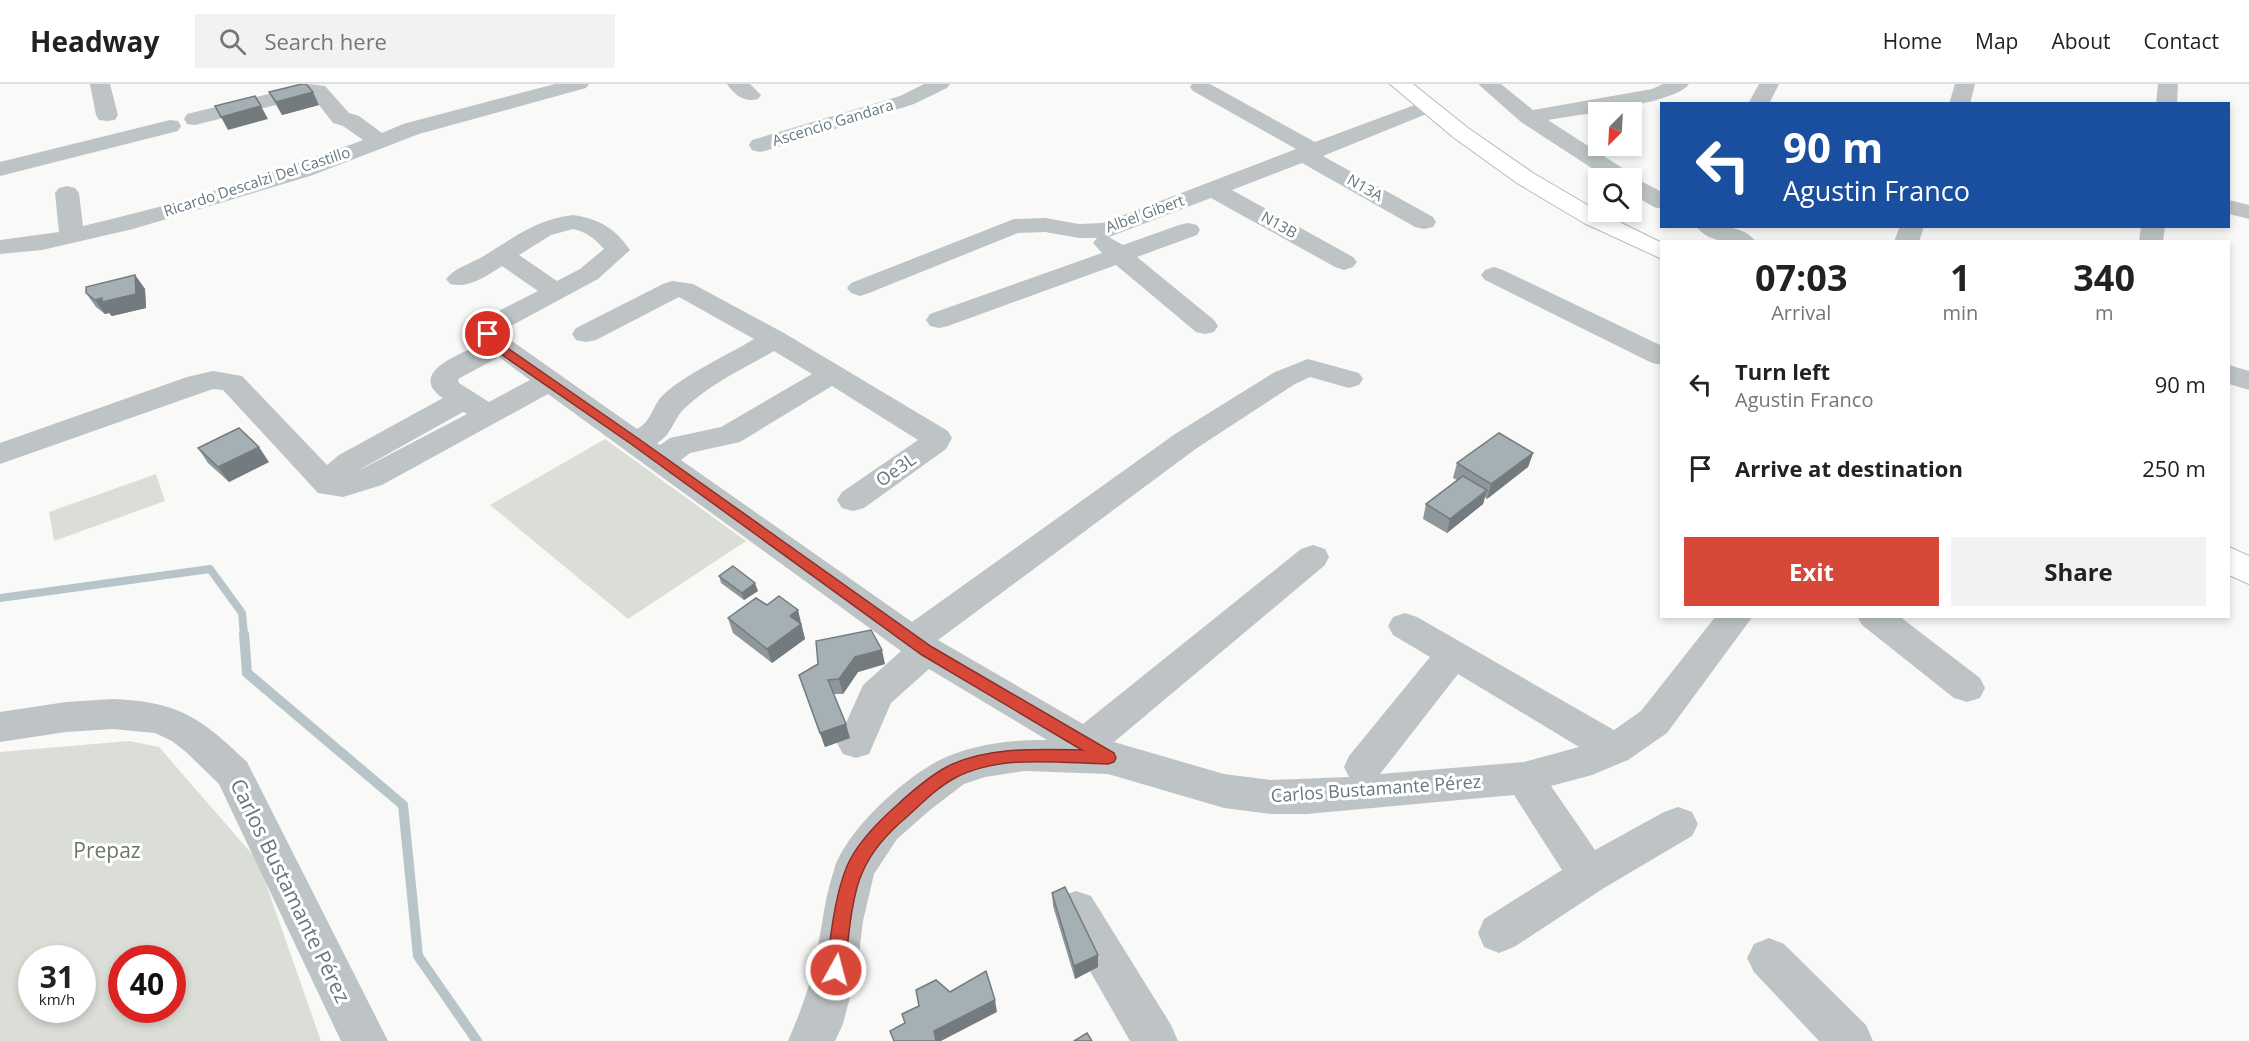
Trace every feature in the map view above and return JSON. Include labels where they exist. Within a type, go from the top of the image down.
[{"type":"main road","points":[[1400,84],[1488,153],[1542,188],[1613,228],[1660,251]]},
{"type":"main road","points":[[2230,560],[2249,572]]},
{"type":"street","points":[[100,84],[107,115]]},
{"type":"street","name":"Ricardo Descalzi Del Castillo","points":[[0,246],[42,243],[124,224],[302,171],[411,129],[579,84]]},
{"type":"street","name":"Ascencio Gandara","points":[[760,145],[907,100],[940,84]]},
{"type":"street","points":[[1488,84],[1529,117],[1607,168]]},
{"type":"street","points":[[1529,117],[1658,94],[1678,84]]},
{"type":"street","points":[[1960,102],[1965,84]]},
{"type":"street","points":[[2166,102],[2168,84]]},
{"type":"street","points":[[323,86],[318,90],[341,118],[351,121],[381,142]]},
{"type":"street","points":[[195,119],[323,86]]},
{"type":"street","name":"N13A","points":[[1200,87],[1305,148],[1424,222]]},
{"type":"street","name":"Albel Gibert","points":[[860,288],[1014,226],[1028,224],[1091,232],[1106,230],[1215,179],[1427,107]]},
{"type":"street","points":[[0,169],[170,126]]},
{"type":"street","name":"N13B","points":[[1215,179],[1344,262]]},
{"type":"street","points":[[1642,190],[1660,201]]},
{"type":"street","points":[[68,193],[72,236]]},
{"type":"street","points":[[2230,207],[2249,212]]},
{"type":"street","points":[[459,279],[557,223],[579,221],[609,238],[618,250],[604,264],[557,292],[496,323],[488,334],[499,347],[550,381],[920,646],[1096,752],[1313,557]]},
{"type":"street","points":[[1712,228],[1740,240]]},
{"type":"street","points":[[939,320],[1188,230]]},
{"type":"street","points":[[1091,232],[1205,326]]},
{"type":"street","points":[[502,255],[557,292]]},
{"type":"street","points":[[1494,275],[1660,356]]},
{"type":"street","points":[[586,334],[678,287],[774,339],[832,374],[730,435],[647,451]]},
{"type":"street","points":[[647,451],[672,402],[774,339]]},
{"type":"street","points":[[475,407],[446,387],[444,379],[446,375],[499,347]]},
{"type":"street","points":[[856,743],[876,695],[903,669],[920,646],[1186,441],[1285,378],[1308,368],[1348,380]]},
{"type":"street","name":"Oe3L","points":[[832,374],[937,438],[935,442],[853,500]]},
{"type":"street","points":[[2230,374],[2249,381]]},
{"type":"street","points":[[0,454],[197,383],[224,380],[232,382],[329,486],[343,487],[371,478],[475,407],[550,381]]},
{"type":"street","name":"Carlos Bustamante Pérez","points":[[811,1041],[820,1024],[836,970],[842,921],[855,868],[884,827],[916,798],[950,773],[985,761],[1025,755],[1096,752],[1224,791],[1271,797],[1307,797],[1524,778],[1592,759],[1615,749],[1654,722],[1734,618]]},
{"type":"street","points":[[1877,618],[1967,688]]},
{"type":"street","points":[[1405,626],[1615,749]]},
{"type":"street","points":[[1363,767],[1453,654]]},
{"type":"street","name":"Carlos Bustamante Pérez","points":[[0,727],[86,714],[140,716],[177,726],[209,750],[233,773],[364,1041]]},
{"type":"street","points":[[1524,778],[1589,875]]},
{"type":"street","points":[[1499,933],[1589,875],[1678,824]]},
{"type":"street","points":[[1076,910],[1155,1041]]},
{"type":"street","points":[[1769,958],[1850,1041]]},
{"type":"green space","points":[[605,439],[746,541],[628,619],[490,505]]},
{"type":"green space","points":[[156,474],[165,501],[54,541],[49,512]]},
{"type":"green space","name":"Prepaz","points":[[129,741],[159,747],[258,861],[321,1041],[0,1041],[0,752]]},
{"type":"building","points":[[306,84],[313,92],[276,102],[269,92]]},
{"type":"building","points":[[255,96],[261,106],[221,117],[215,106]]},
{"type":"building","points":[[135,275],[136,294],[102,302],[102,298],[95,300],[86,293],[86,287]]},
{"type":"building","points":[[239,428],[259,447],[218,467],[198,448]]},
{"type":"building","points":[[1499,433],[1533,453],[1491,484],[1457,463]]},
{"type":"building","points":[[1463,476],[1487,490],[1450,519],[1426,504]]},
{"type":"building","points":[[733,566],[755,583],[742,593],[719,576]]},
{"type":"building","points":[[779,596],[798,610],[790,616],[801,624],[767,649],[728,618],[756,598],[767,605]]},
{"type":"building","points":[[871,630],[882,650],[855,657],[839,679],[828,680],[846,724],[820,733],[799,675],[818,664],[816,641]]},
{"type":"building","points":[[1065,887],[1098,955],[1074,966],[1052,893]]},
{"type":"building","points":[[986,971],[995,1000],[934,1031],[936,1041],[894,1041],[890,1031],[905,1023],[902,1014],[919,1006],[916,990],[936,980],[950,992]]},
{"type":"building","points":[[1087,1033],[1092,1041],[1074,1041]]},
{"type":"waterway","points":[[0,598],[210,569],[242,613],[244,635]]},
{"type":"waterway","points":[[244,634],[247,673],[403,805],[418,956],[477,1041]]},
{"type":"route","points":[[488,334],[499,347],[635,441],[659,461],[927,651],[1084,746],[1108,758],[1025,755],[985,761],[950,773],[916,798],[884,827],[855,868],[842,921],[836,970]]}]
